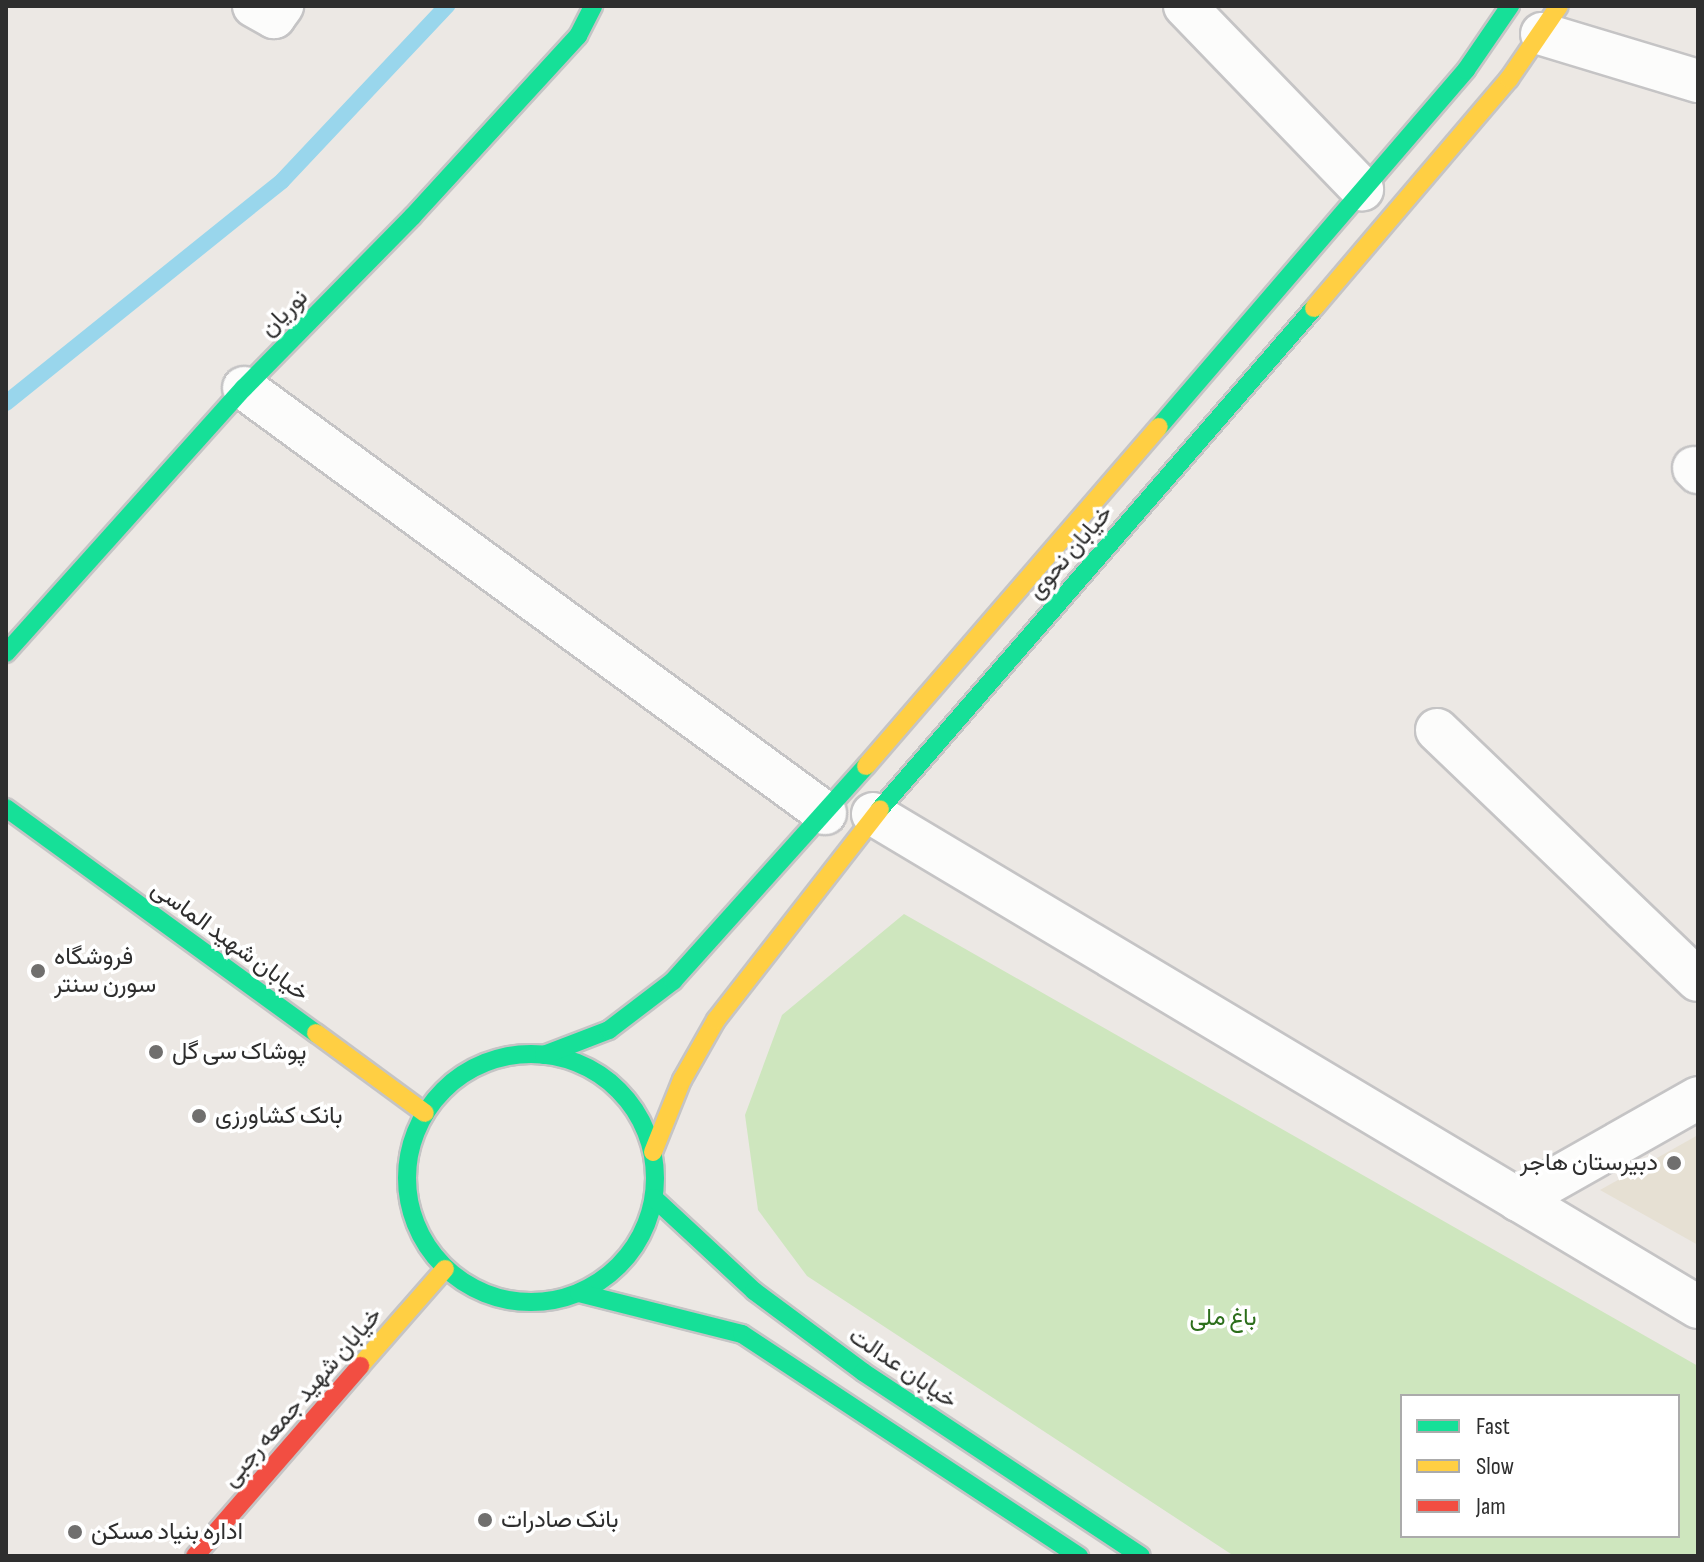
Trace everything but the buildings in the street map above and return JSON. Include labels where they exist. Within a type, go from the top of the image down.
[{"type":"main road","name":"نوریان","points":[[6,653],[244,388],[412,217],[568,48],[593,6]]},
{"type":"main road","name":"خیابان نحوی","points":[[544,1055],[609,1030],[673,981],[825,813],[1466,70],[1510,6]]},
{"type":"main road","name":"خیابان نحوی","points":[[653,1152],[682,1080],[716,1020],[873,814],[1402,207],[1550,20]]},
{"type":"main road","name":"خیابان شهید الماسی","points":[[6,808],[425,1113]]},
{"type":"main road","points":[[544,1055],[575,1062],[602,1076],[643,1124],[653,1152],[654,1198],[629,1255],[606,1277],[579,1293],[544,1302],[508,1301],[475,1289],[445,1269],[420,1235],[407,1195],[409,1152],[425,1113],[448,1086],[476,1067],[509,1056],[544,1055]]},
{"type":"main road","name":"خیابان عدالت","points":[[654,1198],[754,1291],[863,1372],[1141,1556]]},
{"type":"main road","name":"خیابان شهید جمعه رجبی","points":[[195,1556],[445,1269]]},
{"type":"main road","points":[[579,1293],[742,1334],[1079,1556]]},
{"type":"street","points":[[1185,6],[1362,189]]},
{"type":"street","points":[[1550,20],[1698,81]]},
{"type":"street","points":[[244,388],[825,813]]},
{"type":"street","points":[[1437,730],[1698,980]]},
{"type":"street","points":[[873,814],[1698,1307]]},
{"type":"street","points":[[1518,1200],[1698,1098]]},
{"type":"shaded area","name":"دبیرستان هاجر","points":[[1698,1135],[1698,1245],[1600,1190]]},
{"type":"green space","name":"باغ ملی","points":[[904,914],[1698,1366],[1698,1556],[1234,1556],[807,1276],[758,1210],[745,1115],[782,1015]]},
{"type":"waterway","points":[[6,403],[282,181],[447,6]]},
{"type":"traffic: fast","points":[[6,653],[244,388],[412,217],[578,36],[593,6]]},
{"type":"traffic: fast","points":[[1159,427],[1466,70],[1510,6]]},
{"type":"traffic: fast","points":[[880,809],[1314,308]]},
{"type":"traffic: fast","points":[[544,1055],[609,1030],[673,981],[866,766]]},
{"type":"traffic: fast","points":[[6,808],[316,1033]]},
{"type":"traffic: fast","points":[[531,1054],[578,1064],[600,1075],[619,1090],[634,1109],[645,1131],[655,1178],[645,1225],[634,1247],[619,1266],[600,1281],[578,1292],[531,1302],[484,1292],[462,1281],[443,1266],[428,1247],[417,1225],[407,1178],[417,1131],[428,1109],[443,1090],[462,1075],[484,1064],[531,1054]]},
{"type":"traffic: fast","points":[[654,1198],[754,1291],[863,1372],[1141,1556]]},
{"type":"traffic: fast","points":[[579,1293],[742,1334],[1079,1556]]},
{"type":"traffic: slow","points":[[1314,308],[1509,79],[1559,6]]},
{"type":"traffic: slow","points":[[866,766],[1159,427]]},
{"type":"traffic: slow","points":[[653,1152],[682,1080],[716,1020],[880,809]]},
{"type":"traffic: slow","points":[[316,1033],[425,1113]]},
{"type":"traffic: slow","points":[[360,1366],[445,1269]]},
{"type":"traffic: jam","points":[[195,1556],[360,1366]]},
{"type":"place","name":"فروشگاه سورن سنتر","points":[[38,971]]},
{"type":"place","name":"پوشاک سی گل","points":[[156,1052]]},
{"type":"place","name":"بانک کشاورزی","points":[[199,1116]]},
{"type":"place","name":"دبیرستان هاجر","points":[[1674,1163]]},
{"type":"place","name":"بانک صادرات","points":[[485,1520]]},
{"type":"place","name":"اداره بنیاد مسکن","points":[[75,1532]]}]
